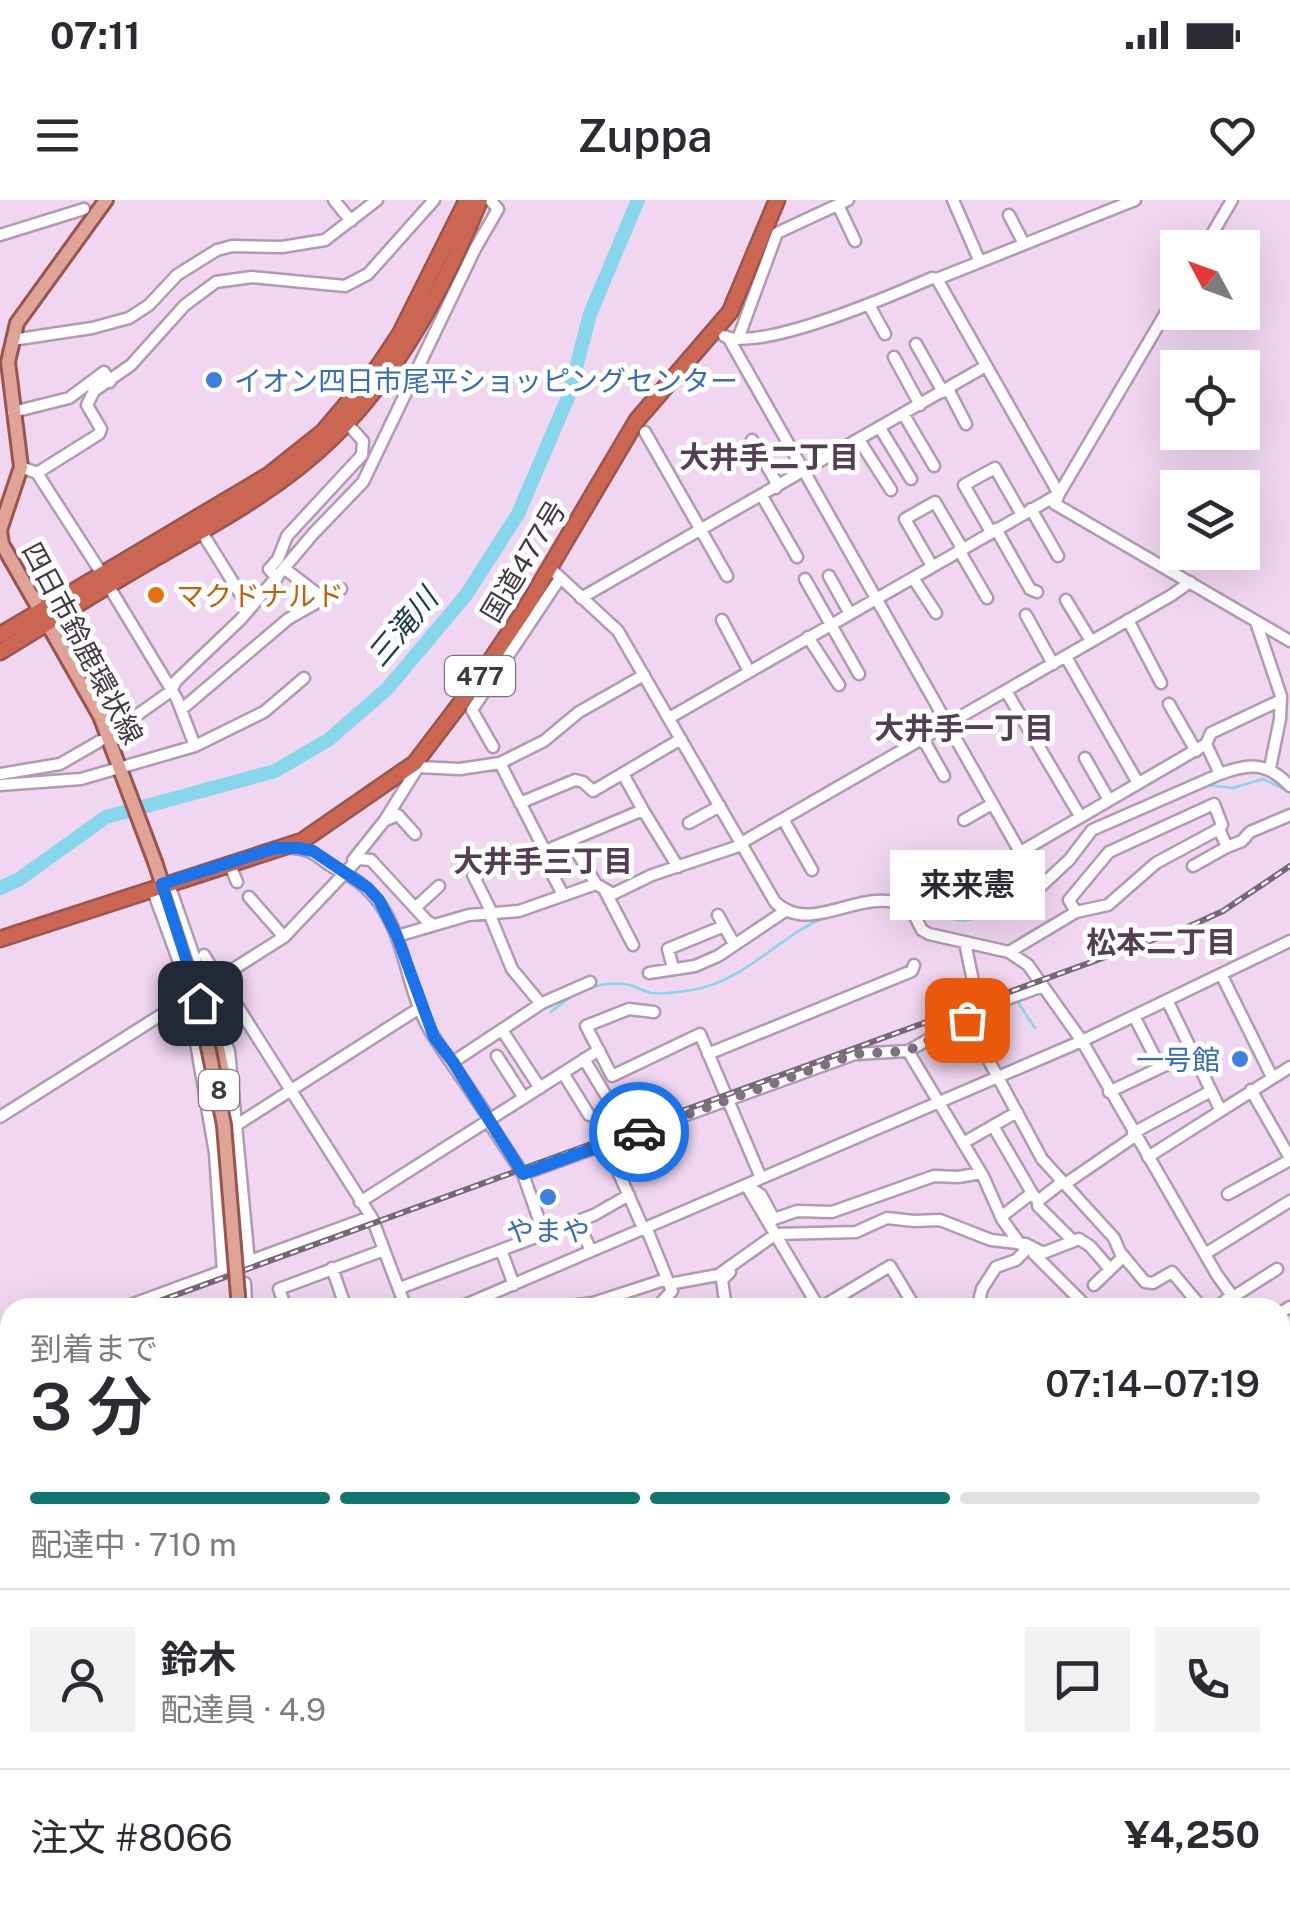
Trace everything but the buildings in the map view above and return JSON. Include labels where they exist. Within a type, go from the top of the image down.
[{"type":"highway","points":[[0,635],[43,617],[105,580],[268,475],[342,419],[400,334],[467,200]]},
{"type":"highway","points":[[105,580],[201,531],[288,475],[380,383],[413,336],[480,200]]},
{"type":"highway","name":"国道477号","points":[[0,939],[302,841],[416,765],[556,573],[636,420],[738,299],[777,200]]},
{"type":"highway","points":[[0,652],[43,617]]},
{"type":"main road","name":"四日市鈴鹿環状線","points":[[106,200],[20,317],[8,344],[21,467],[6,495],[0,530],[2,544],[100,716],[200,992],[219,1091],[242,1298]]},
{"type":"main road","name":"8","points":[[200,992],[197,1020],[234,1144],[232,1200]]},
{"type":"main road","name":"8","points":[[200,992],[219,1088]]},
{"type":"street","points":[[334,200],[351,221]]},
{"type":"street","points":[[8,344],[130,318],[149,305],[171,280],[217,250],[232,246],[282,247],[325,240],[376,200]]},
{"type":"street","points":[[13,412],[69,398],[130,365],[184,305],[216,282],[252,277],[345,286],[368,274],[434,200]]},
{"type":"street","points":[[116,730],[171,690],[218,643],[360,486],[467,264],[498,209],[490,200]]},
{"type":"street","points":[[952,200],[980,262]]},
{"type":"street","points":[[715,330],[734,339],[801,328],[932,278],[937,280],[1135,200]]},
{"type":"street","points":[[1214,230],[1232,200]]},
{"type":"street","points":[[855,241],[844,202],[777,232],[734,339],[803,473],[1040,887],[1069,860],[1092,830],[1220,774],[1246,767],[1270,768],[1290,786]]},
{"type":"street","points":[[0,236],[83,204],[89,223]]},
{"type":"street","points":[[1009,215],[1024,244]]},
{"type":"street","points":[[937,280],[1059,494]]},
{"type":"street","points":[[869,305],[885,334]]},
{"type":"street","points":[[1160,323],[1055,504],[1290,641]]},
{"type":"street","points":[[916,344],[966,424]]},
{"type":"street","points":[[894,357],[920,406]]},
{"type":"street","points":[[581,598],[986,366]]},
{"type":"street","points":[[37,473],[100,434],[101,429],[87,406],[107,375]]},
{"type":"street","points":[[904,414],[934,466]]},
{"type":"street","points":[[324,599],[270,569],[278,560],[286,536],[362,455],[363,441],[342,419]]},
{"type":"street","points":[[880,428],[911,479]]},
{"type":"street","points":[[645,432],[727,576]]},
{"type":"street","points":[[752,440],[776,488]]},
{"type":"street","points":[[860,440],[891,490]]},
{"type":"street","points":[[21,467],[37,473],[105,580],[182,709],[195,746]]},
{"type":"street","points":[[1037,592],[1030,588],[964,485],[995,468],[1058,556]]},
{"type":"street","points":[[669,718],[1059,494]]},
{"type":"street","points":[[762,496],[796,556]]},
{"type":"street","points":[[932,566],[905,519],[935,502],[987,598]]},
{"type":"street","points":[[201,531],[246,603],[258,600]]},
{"type":"street","points":[[493,748],[472,710],[556,573],[618,630],[775,902],[784,911],[811,916],[886,898],[912,910],[922,930],[1009,952],[1028,964],[1082,1042],[1232,1296]]},
{"type":"street","points":[[830,576],[850,614]]},
{"type":"street","points":[[913,578],[936,613]]},
{"type":"street","points":[[806,579],[859,674]]},
{"type":"street","points":[[397,936],[469,914],[519,911],[600,886],[613,894],[741,844],[1190,582]]},
{"type":"street","points":[[182,709],[288,618],[341,589]]},
{"type":"street","points":[[1066,600],[1091,641]]},
{"type":"street","points":[[1026,615],[1053,664]]},
{"type":"street","points":[[722,620],[750,672]]},
{"type":"street","points":[[1128,620],[1160,683]]},
{"type":"street","points":[[1255,621],[1285,718],[1270,768]]},
{"type":"street","points":[[808,637],[839,685]]},
{"type":"street","points":[[1066,656],[1138,784]]},
{"type":"street","points":[[346,871],[385,820],[416,765],[460,769],[500,763],[544,741],[579,712],[644,675]]},
{"type":"street","points":[[0,785],[123,774],[258,716],[304,678]]},
{"type":"street","points":[[1006,691],[1080,816]]},
{"type":"street","points":[[912,910],[1201,748],[1211,733],[1281,700]]},
{"type":"street","points":[[1168,704],[1220,774]]},
{"type":"street","points":[[520,803],[575,780],[593,791],[681,739]]},
{"type":"street","points":[[922,739],[944,776]]},
{"type":"street","points":[[0,774],[60,764],[100,741]]},
{"type":"street","points":[[1085,758],[1109,800]]},
{"type":"street","points":[[500,763],[545,851]]},
{"type":"street","points":[[623,774],[678,866]]},
{"type":"street","points":[[964,820],[992,804]]},
{"type":"street","points":[[1009,952],[1076,912],[1108,905],[1156,863],[1219,829],[1222,826],[1214,804],[1109,852],[1069,900],[1076,912]]},
{"type":"street","points":[[689,823],[720,806]]},
{"type":"street","points":[[562,895],[542,854],[643,810]]},
{"type":"street","points":[[385,820],[398,815],[415,834]]},
{"type":"street","points":[[1192,866],[1242,841],[1250,832],[1290,815]]},
{"type":"street","points":[[783,819],[812,870]]},
{"type":"street","points":[[1219,829],[1228,847]]},
{"type":"street","points":[[571,842],[634,945]]},
{"type":"street","points":[[276,848],[306,848],[346,871],[379,900],[397,936],[434,1037],[523,1174],[544,1234]]},
{"type":"street","points":[[0,1117],[284,938],[358,859],[371,860],[434,925]]},
{"type":"street","points":[[506,862],[473,875],[512,969],[541,1004]]},
{"type":"street","points":[[229,863],[237,882]]},
{"type":"street","points":[[415,908],[439,886]]},
{"type":"street","points":[[249,897],[284,938]]},
{"type":"street","points":[[649,973],[702,963],[729,950],[784,911]]},
{"type":"street","points":[[672,968],[668,949],[721,920],[734,944]]},
{"type":"street","points":[[486,1298],[1082,1042],[1290,940]]},
{"type":"street","points":[[965,943],[973,981]]},
{"type":"street","points":[[204,955],[370,1217],[403,1298]]},
{"type":"street","points":[[708,1054],[847,999],[912,970],[914,965]]},
{"type":"street","points":[[1221,974],[1272,1077]]},
{"type":"street","points":[[453,1062],[541,1004],[590,982]]},
{"type":"street","points":[[523,1174],[855,1054],[908,1051],[990,1005],[1043,986]]},
{"type":"street","points":[[200,992],[229,1051],[249,1262]]},
{"type":"street","points":[[1167,1000],[1220,1110]]},
{"type":"street","points":[[213,1140],[421,1007]]},
{"type":"street","points":[[654,1012],[629,1008],[586,1026],[612,1076],[700,1034],[761,1178]]},
{"type":"street","points":[[1109,1092],[1165,1065],[1134,1016]]},
{"type":"street","points":[[197,1020],[196,1043],[213,1140],[223,1272]]},
{"type":"street","points":[[967,1020],[1042,1159],[1114,1238],[1123,1257],[1145,1282],[1153,1283],[1169,1272],[1176,1274],[1194,1298]]},
{"type":"street","points":[[502,1030],[540,1088]]},
{"type":"street","points":[[360,1202],[599,1050]]},
{"type":"street","points":[[908,1051],[1017,1241],[1043,1260],[1079,1298]]},
{"type":"street","points":[[497,1056],[524,1098]]},
{"type":"street","points":[[584,1060],[605,1094]]},
{"type":"street","points":[[1148,1157],[1290,1067]]},
{"type":"street","points":[[563,1073],[589,1115]]},
{"type":"street","points":[[1228,1194],[1290,1159],[1251,1090]]},
{"type":"street","points":[[1001,1217],[1211,1091]]},
{"type":"street","points":[[962,1143],[1017,1112]]},
{"type":"street","points":[[994,1126],[1038,1206],[1072,1240]]},
{"type":"street","points":[[606,1144],[672,1291],[665,1298]]},
{"type":"street","points":[[746,1185],[761,1196],[774,1219],[797,1211],[832,1212],[934,1176],[981,1174]]},
{"type":"street","points":[[746,1185],[781,1235],[815,1298]]},
{"type":"street","points":[[400,1288],[578,1222],[628,1195]]},
{"type":"street","points":[[1205,1254],[1290,1201]]},
{"type":"street","points":[[219,1213],[245,1211]]},
{"type":"street","points":[[150,1298],[370,1217]]},
{"type":"street","points":[[778,1218],[781,1235]]},
{"type":"street","points":[[609,1298],[718,1274],[781,1235],[856,1232],[888,1218],[914,1222],[934,1219],[991,1240],[1017,1241],[1043,1253],[1072,1240],[1084,1241],[1108,1268]]},
{"type":"street","points":[[578,1222],[591,1251]]},
{"type":"street","points":[[725,1298],[722,1280],[781,1235]]},
{"type":"street","points":[[980,1298],[996,1267],[1016,1260],[1027,1249]]},
{"type":"street","points":[[282,1298],[279,1290],[384,1250]]},
{"type":"street","points":[[501,1250],[514,1285]]},
{"type":"street","points":[[1094,1285],[1123,1257]]},
{"type":"street","points":[[837,1298],[890,1266],[909,1298]]},
{"type":"street","points":[[332,1268],[342,1298]]},
{"type":"street","points":[[1229,1298],[1277,1269]]},
{"type":"street","points":[[244,1298],[245,1284]]},
{"type":"waterway","name":"三滝川","points":[[0,888],[18,880],[106,817],[275,771],[328,740],[387,689],[466,595],[518,514],[569,395],[590,314],[638,200]]},
{"type":"waterway","points":[[42,600],[89,574]]},
{"type":"waterway","points":[[0,625],[29,608]]},
{"type":"waterway","points":[[1208,785],[1233,788],[1263,779],[1290,792]]},
{"type":"waterway","points":[[1051,884],[1067,869]]},
{"type":"waterway","points":[[916,913],[964,921],[1016,907],[1041,892]]},
{"type":"waterway","points":[[882,906],[908,912]]},
{"type":"waterway","points":[[551,1012],[577,994],[608,984],[662,994],[715,984],[826,917]]},
{"type":"waterway","points":[[1017,1001],[1035,1028]]},
{"type":"railway","points":[[168,1298],[1188,927],[1223,911],[1290,866]]},
{"type":"way so far","points":[[639,1132],[855,1054],[908,1051],[967,1020]]},
{"type":"place","name":"イオン四日市尾平ショッピングセンター","points":[[214,380]]},
{"type":"place","name":"マクドナルド","points":[[156,595]]},
{"type":"place","name":"来来憲","points":[[967,1020]]},
{"type":"place","name":"一号館","points":[[1240,1059]]},
{"type":"place","name":"やまや","points":[[548,1197]]},
{"type":"district","name":"大井手二丁目","points":[[769,457]]},
{"type":"district","name":"大井手一丁目","points":[[964,728]]},
{"type":"district","name":"大井手三丁目","points":[[543,861]]},
{"type":"district","name":"松本二丁目","points":[[1161,942]]},
{"type":"route","points":[[200,1003],[162,884],[276,848],[306,848],[338,870],[346,871],[379,900],[397,936],[434,1037],[523,1174],[639,1132]]}]
